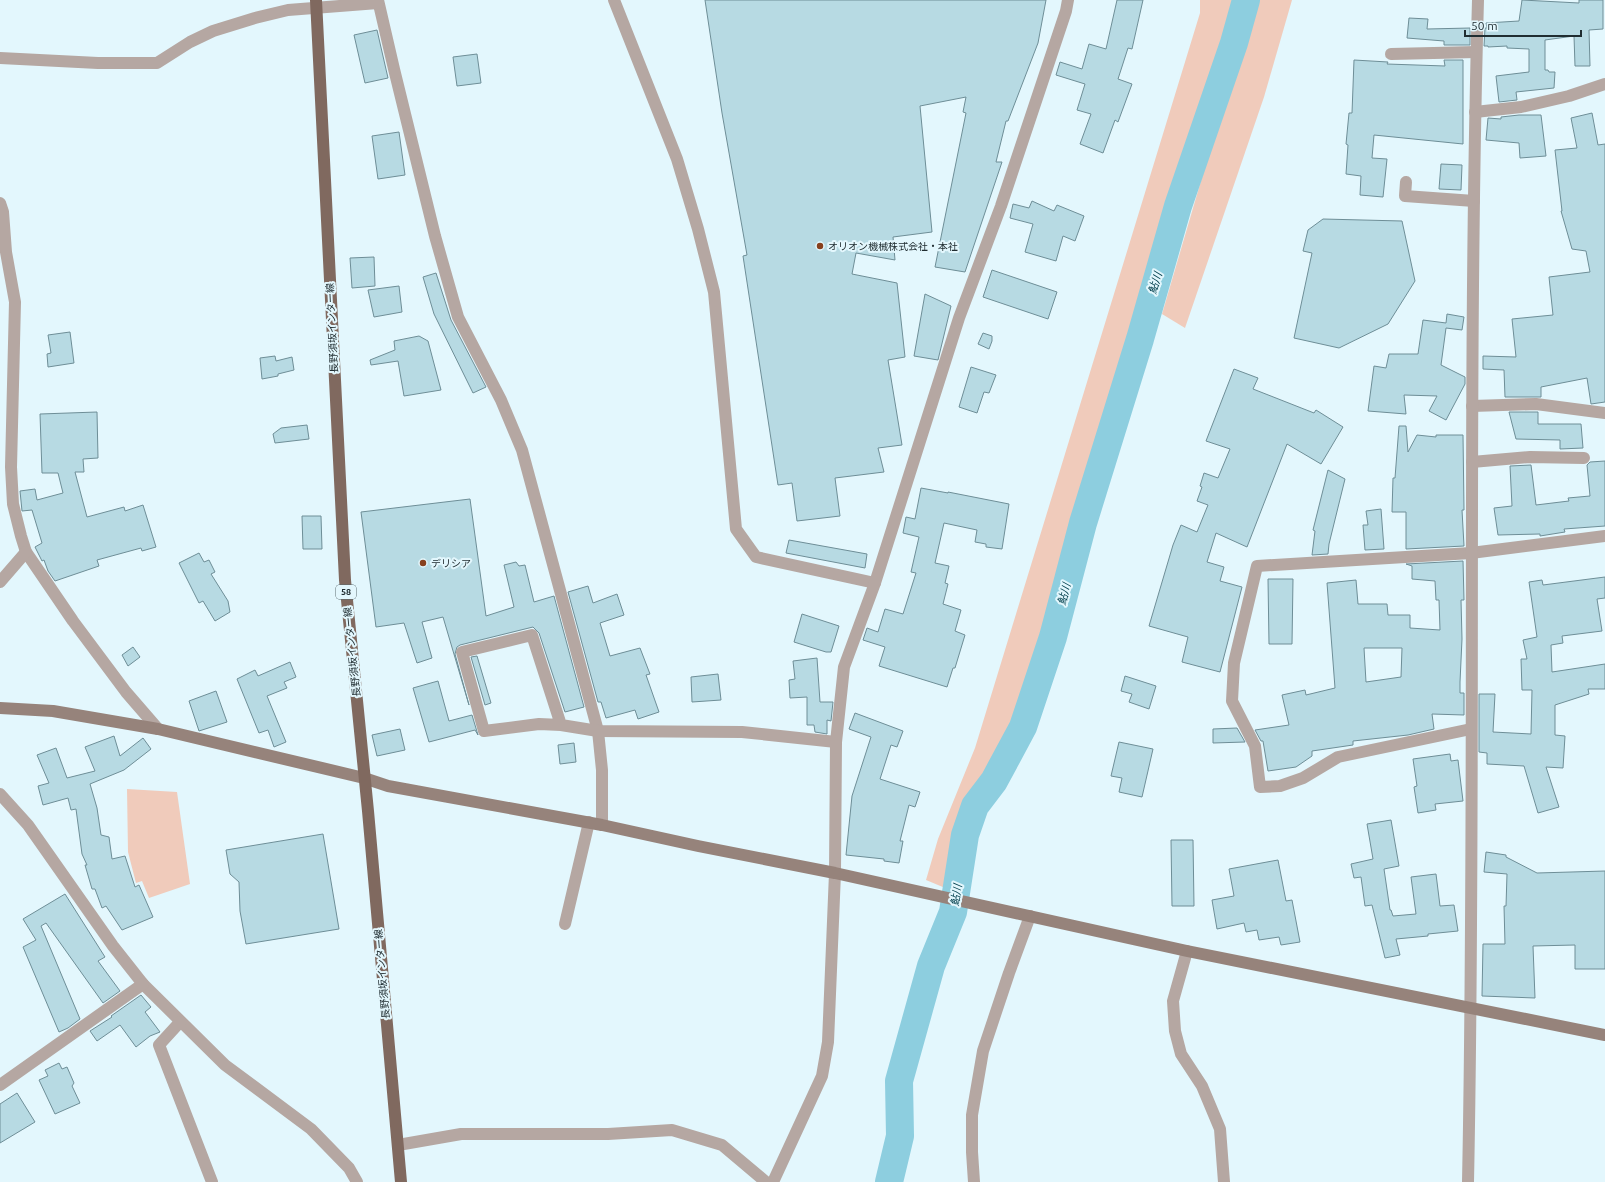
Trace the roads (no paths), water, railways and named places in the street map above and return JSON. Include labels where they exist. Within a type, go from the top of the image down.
[{"type":"main road","name":"長野須坂インター線","points":[[316,3],[345,580],[401,1182]]},
{"type":"street","points":[[614,0],[678,159],[714,292],[736,529],[756,557],[875,583]]},
{"type":"street","points":[[773,1182],[822,1076],[828,1042],[835,873],[836,742],[844,667],[875,583],[959,318],[1001,206],[1066,11],[1068,0]]},
{"type":"street","points":[[1468,1182],[1471,1009],[1472,406],[1475,112],[1478,0]]},
{"type":"street","points":[[0,58],[98,63],[157,63],[190,42],[213,31],[316,3],[378,1],[435,236],[458,317],[501,400],[522,450],[598,731],[602,770],[602,825]]},
{"type":"street","points":[[1392,54],[1476,52]]},
{"type":"street","points":[[1475,112],[1521,107],[1569,96],[1605,84]]},
{"type":"street","points":[[1406,182],[1405,201],[1474,201]]},
{"type":"street","points":[[0,203],[3,212],[3,253],[15,302],[11,468],[13,504],[26,552],[126,692],[158,729]]},
{"type":"street","points":[[1472,406],[1536,404],[1605,413]]},
{"type":"street","points":[[1472,462],[1530,457],[1584,458]]},
{"type":"street","points":[[1472,729],[1338,757],[1303,778],[1280,786],[1260,787],[1255,746],[1232,701],[1234,663],[1257,566],[1471,553],[1605,536]]},
{"type":"street","points":[[0,582],[26,552]]},
{"type":"street","points":[[561,725],[532,634],[462,652],[484,731],[539,724],[561,725],[598,731],[742,732],[836,742]]},
{"type":"street","points":[[0,708],[53,711],[158,729],[364,778],[388,786],[589,822],[698,846],[835,873],[1187,950],[1471,1009],[1605,1035]]},
{"type":"street","points":[[0,794],[28,825],[113,946],[143,984],[225,1065],[311,1129],[349,1168],[357,1182]]},
{"type":"street","points":[[564,924],[589,822]]},
{"type":"street","points":[[974,1182],[972,1115],[983,1051],[1009,973],[1025,915]]},
{"type":"street","points":[[1187,950],[1173,1001],[1175,1031],[1181,1054],[1202,1086],[1220,1129],[1224,1182]]},
{"type":"street","points":[[0,1085],[143,984]]},
{"type":"street","points":[[180,1022],[159,1045],[212,1182]]},
{"type":"street","points":[[398,1145],[461,1134],[608,1134],[672,1130],[722,1145],[766,1182]]},
{"type":"waterway","name":"鮎川","points":[[889,1182],[900,1136],[899,1081],[931,966],[953,912],[965,835],[975,806],[994,781],[1023,727],[1053,637],[1083,523],[1140,339],[1178,206],[1234,43],[1246,0]]},
{"type":"place","name":"オリオン機械株式会社・本社","points":[[820,246]]},
{"type":"place","name":"デリシア","points":[[423,563]]}]
